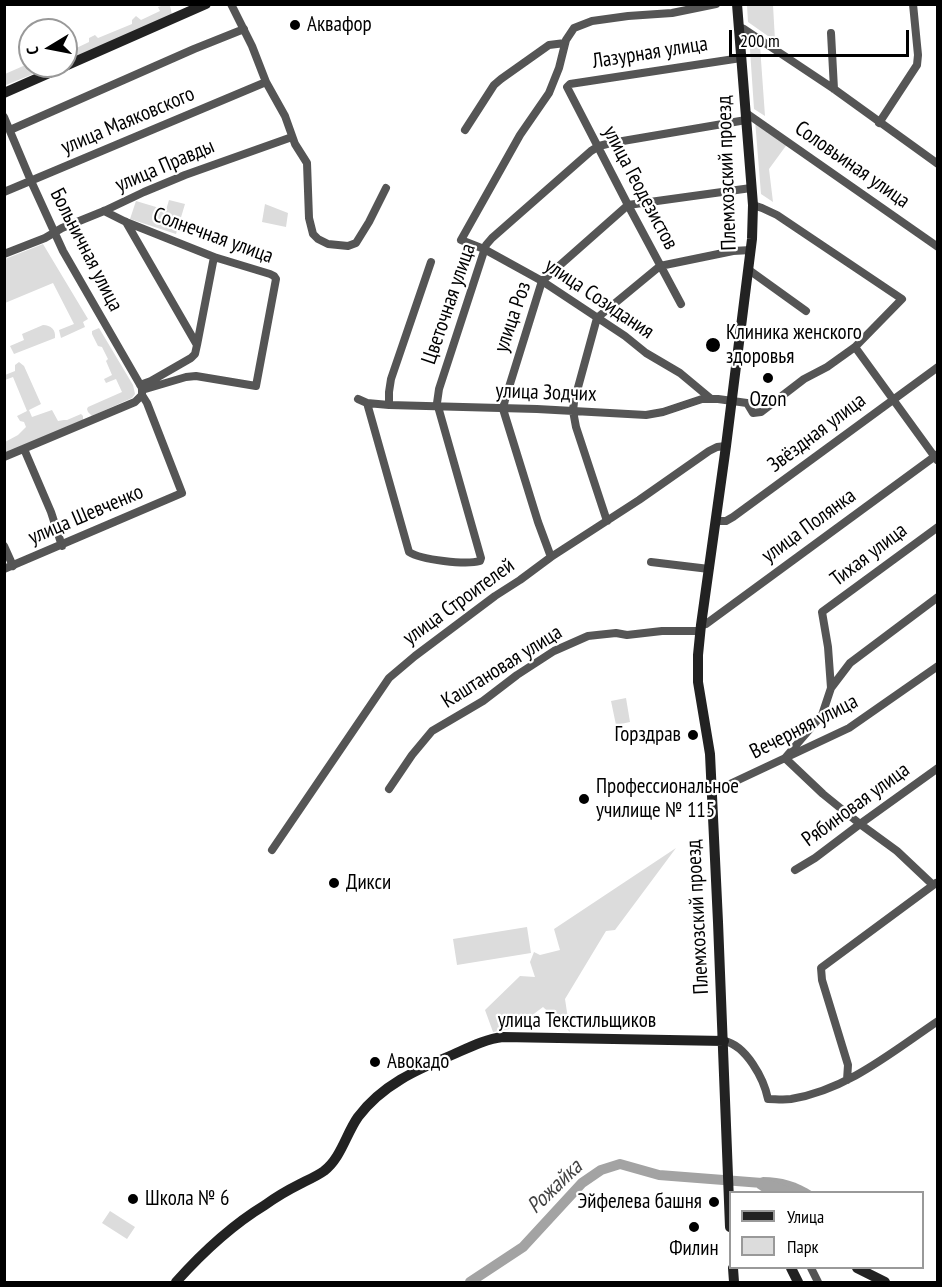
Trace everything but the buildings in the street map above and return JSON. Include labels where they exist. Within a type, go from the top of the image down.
[{"type":"main road","points":[[4,93],[206,4]]},
{"type":"main road","name":"Племхозский проезд","points":[[724,1041],[712,791],[708,736],[698,682],[700,628],[751,250],[753,205],[737,4]]},
{"type":"main road","name":"улица Текстильщиков","points":[[176,1282],[199,1258],[243,1220],[326,1169],[338,1154],[357,1119],[374,1100],[400,1079],[418,1069],[476,1044],[498,1038],[724,1041]]},
{"type":"main road","points":[[724,1041],[729,1191]]},
{"type":"main road","points":[[859,1269],[885,1282]]},
{"type":"street","points":[[231,4],[256,53],[266,82],[285,116],[295,144],[307,164],[309,218],[313,234],[328,244],[345,246],[356,243],[386,188]]},
{"type":"street","points":[[465,130],[492,88],[501,79],[549,45],[565,44],[574,28],[588,22],[672,13],[716,4]]},
{"type":"street","points":[[879,123],[917,65],[913,4]]},
{"type":"street","points":[[739,27],[936,161]]},
{"type":"street","points":[[10,130],[244,29]]},
{"type":"street","points":[[831,33],[834,90]]},
{"type":"street","name":"Лазурная улица","points":[[461,240],[520,135],[549,93],[565,44]]},
{"type":"street","name":"Лазурная улица","points":[[567,88],[570,84],[741,57]]},
{"type":"street","name":"улица Маяковского","points":[[4,192],[266,82]]},
{"type":"street","name":"улица Геодезистов","points":[[567,88],[681,304]]},
{"type":"street","name":"Больничная улица","points":[[4,117],[67,260],[142,390],[182,494]]},
{"type":"street","name":"Цветочная улица","points":[[367,403],[409,552],[452,562],[480,561],[437,407],[439,389],[484,249],[492,238],[598,147],[746,117]]},
{"type":"street","name":"Соловьиная улица","points":[[746,117],[938,247]]},
{"type":"street","name":"улица Правды","points":[[4,254],[185,175],[292,137]]},
{"type":"street","points":[[628,205],[751,188]]},
{"type":"street","name":"улица Роз","points":[[503,409],[543,281],[628,205]]},
{"type":"street","points":[[732,400],[747,403],[753,413],[761,412],[804,379],[827,367],[855,347],[902,299],[777,215],[753,205]]},
{"type":"street","name":"Солнечная улица","points":[[104,211],[214,257],[275,277],[276,284],[256,386],[196,376],[142,390]]},
{"type":"street","points":[[126,222],[197,345]]},
{"type":"street","name":"улица Созидания","points":[[461,240],[484,249],[543,281],[680,374],[711,399]]},
{"type":"street","points":[[607,521],[576,427],[573,411],[578,383],[597,318],[660,266],[733,251],[751,250]]},
{"type":"street","points":[[4,457],[135,402],[142,390],[191,358],[195,354],[214,257]]},
{"type":"street","points":[[389,405],[391,379],[431,262]]},
{"type":"street","points":[[749,270],[806,311]]},
{"type":"street","points":[[855,347],[936,456]]},
{"type":"street","name":"Звёздная улица","points":[[715,521],[726,521],[736,515],[938,366]]},
{"type":"street","name":"улица Зодчих","points":[[358,399],[367,403],[389,405],[649,414],[695,401],[732,400]]},
{"type":"street","points":[[503,409],[551,557]]},
{"type":"street","name":"улица Строителей","points":[[272,850],[389,678],[499,592],[639,501],[709,450],[726,446]]},
{"type":"street","points":[[24,449],[51,512],[62,546]]},
{"type":"street","name":"улица Полянка","points":[[700,628],[936,456]]},
{"type":"street","name":"улица Шевченко","points":[[4,569],[182,494]]},
{"type":"street","name":"Тихая улица","points":[[831,688],[828,647],[822,612],[938,527]]},
{"type":"street","points":[[4,546],[13,566]]},
{"type":"street","points":[[651,562],[709,568]]},
{"type":"street","points":[[847,1080],[848,1065],[822,980],[821,968],[935,883],[823,794],[785,758],[822,715],[831,688],[850,663],[938,597]]},
{"type":"street","name":"Каштановая улица","points":[[389,789],[432,731],[483,701],[554,651],[588,636],[700,628]]},
{"type":"street","name":"Вечерняя улица","points":[[712,791],[849,728],[938,666]]},
{"type":"street","name":"Рябиновая улица","points":[[795,870],[815,858],[938,768]]},
{"type":"street","points":[[724,1041],[735,1045],[753,1065],[761,1078],[768,1100],[790,1099],[863,1073],[938,1021]]},
{"type":"green space","points":[[747,5],[773,5],[775,41],[748,22]]},
{"type":"green space","points":[[170,6],[172,15],[78,57],[78,47],[89,42],[89,38],[95,35],[98,38],[132,24],[136,16],[141,20],[160,11],[158,7]]},
{"type":"green space","points":[[749,35],[760,46],[765,116],[754,109]]},
{"type":"green space","points":[[18,68],[18,78],[23,78],[6,85],[5,74]]},
{"type":"green space","points":[[755,120],[788,143],[769,169],[773,202],[761,194]]},
{"type":"green space","points":[[169,200],[185,204],[176,234],[130,219],[136,201],[166,210]]},
{"type":"green space","points":[[265,204],[288,213],[286,227],[262,222]]},
{"type":"green space","points":[[43,244],[88,319],[83,322],[85,327],[61,338],[59,330],[74,324],[53,283],[5,303],[5,259]]},
{"type":"green space","points":[[43,325],[52,328],[55,338],[14,354],[10,346],[24,340],[22,334]]},
{"type":"green space","points":[[99,328],[133,385],[135,394],[132,398],[92,416],[88,412],[88,407],[122,392],[116,379],[106,383],[104,379],[112,375],[106,361],[108,359],[92,334],[92,331]]},
{"type":"green space","points":[[19,362],[24,366],[41,404],[29,410],[32,417],[52,410],[58,421],[81,414],[83,420],[5,453],[5,442],[18,435],[26,427],[17,416],[27,411],[13,377],[5,380],[5,375],[15,371],[15,365]]},
{"type":"green space","points":[[626,698],[630,722],[616,725],[611,701]]},
{"type":"green space","points":[[676,848],[615,930],[606,931],[565,999],[570,1032],[543,1007],[515,1028],[493,1032],[485,1010],[520,976],[535,977],[530,962],[534,952],[540,955],[560,950],[554,929]]},
{"type":"green space","points":[[527,927],[531,953],[457,965],[453,939]]},
{"type":"green space","points":[[110,1211],[135,1227],[127,1239],[102,1223]]},
{"type":"shaded area","points":[[776,1178],[801,1185],[811,1191],[762,1191],[757,1188],[757,1179]]},
{"type":"waterway","name":"Рожайка","points":[[470,1282],[523,1247],[582,1183],[601,1170],[620,1164],[659,1175],[762,1183],[785,1191]]},
{"type":"place","name":"Аквафор","points":[[295,25]]},
{"type":"place","name":"Клиника женского здоровья","points":[[713,345]]},
{"type":"place","name":"Ozon","points":[[768,378]]},
{"type":"place","name":"Горздрав","points":[[693,735]]},
{"type":"place","name":"Профессиональное училище № 115","points":[[584,799]]},
{"type":"place","name":"Дикси","points":[[334,883]]},
{"type":"place","name":"Авокадо","points":[[375,1062]]},
{"type":"place","name":"Школа № 6","points":[[133,1199]]},
{"type":"place","name":"Эйфелева башня","points":[[714,1202]]},
{"type":"place","name":"Филин","points":[[694,1227]]}]
